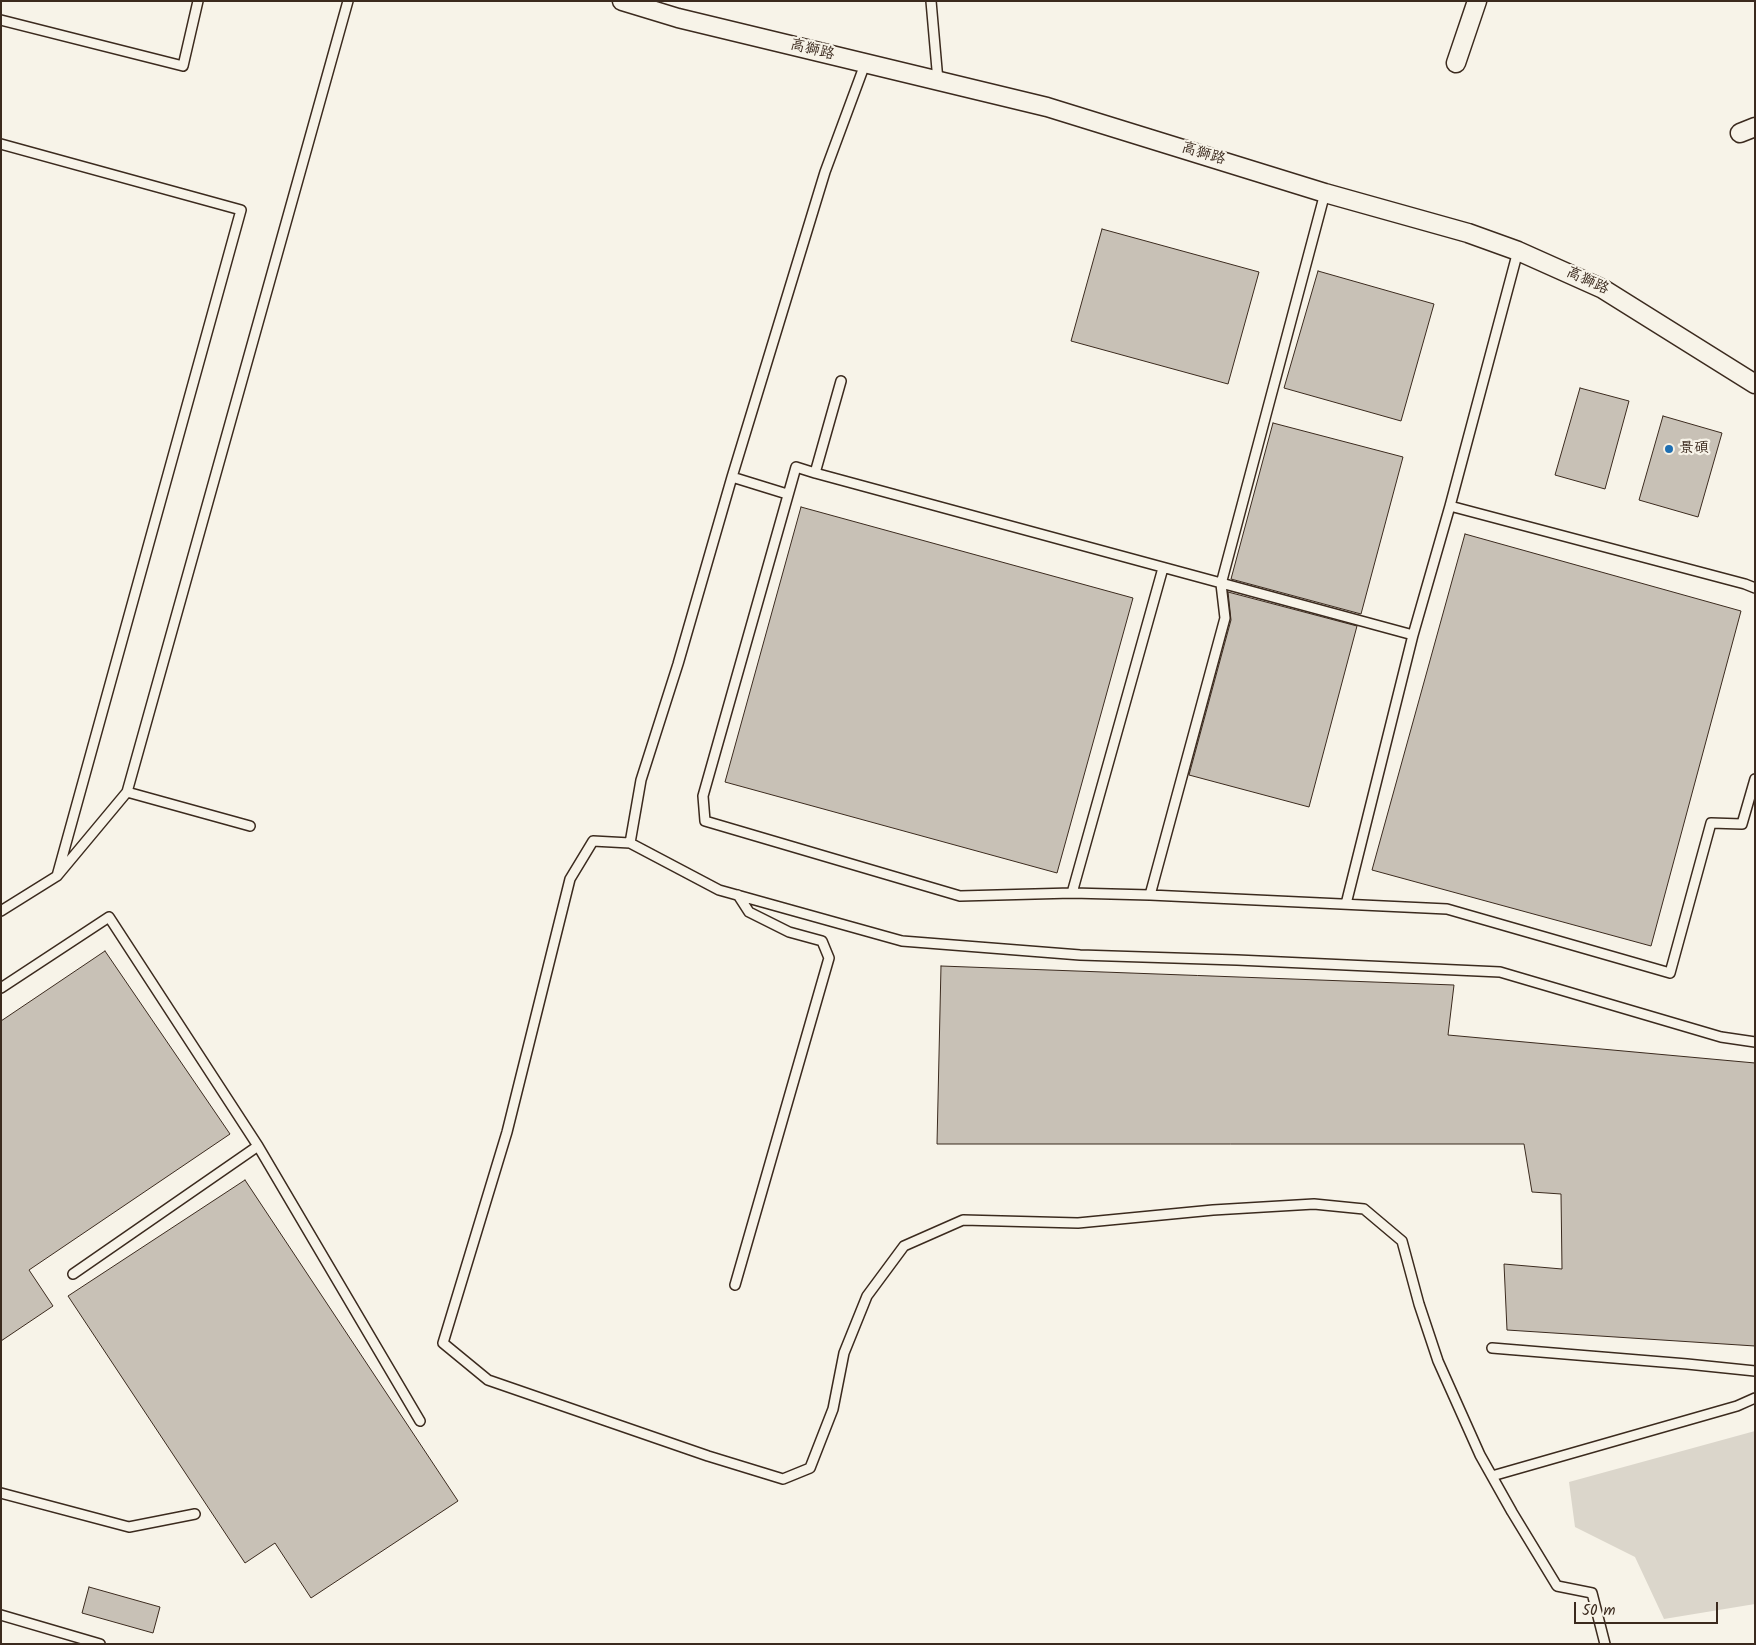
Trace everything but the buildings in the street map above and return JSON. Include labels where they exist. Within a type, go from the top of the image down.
[{"type":"street","name":"高獅路","points":[[622,1],[678,18],[1047,108],[1326,193],[1468,233],[1518,251],[1603,289],[1755,384]]},
{"type":"street","points":[[1456,64],[1476,1]]},
{"type":"lane","points":[[1,20],[184,66],[198,1]]},
{"type":"lane","points":[[1,911],[57,876],[126,792],[348,1]]},
{"type":"lane","points":[[931,1],[938,82]]},
{"type":"lane","points":[[630,843],[642,780],[732,477],[825,172],[865,64]]},
{"type":"lane","points":[[1,144],[241,210],[57,876]]},
{"type":"lane","points":[[1150,895],[1225,618],[1221,584],[1326,193]]},
{"type":"lane","points":[[1346,904],[1413,636],[1518,251]]},
{"type":"lane","points":[[815,473],[840,381]]},
{"type":"lane","points":[[1413,636],[796,467],[703,796],[705,821],[960,896],[1072,893],[1150,895],[1448,909],[1670,973],[1711,823],[1742,824],[1755,779]]},
{"type":"lane","points":[[732,477],[787,494]]},
{"type":"lane","points":[[1450,506],[1755,588]]},
{"type":"lane","points":[[1072,893],[1163,568]]},
{"type":"lane","points":[[126,792],[250,826]]},
{"type":"lane","points":[[1604,1644],[1592,1593],[1557,1586],[1480,1455],[1438,1362],[1419,1304],[1402,1242],[1364,1208],[1314,1204],[1213,1210],[1078,1223],[963,1220],[904,1246],[867,1296],[844,1353],[833,1409],[810,1468],[783,1479],[708,1456],[488,1380],[443,1343],[507,1132],[570,879],[593,841],[630,843],[719,890],[902,941],[1080,955],[1500,972],[1721,1037],[1755,1042]]},
{"type":"lane","points":[[734,1285],[829,958],[822,941],[788,932],[749,912],[738,895]]},
{"type":"lane","points":[[1,988],[109,917],[258,1146],[420,1421]]},
{"type":"lane","points":[[73,1274],[258,1146]]},
{"type":"lane","points":[[1492,1348],[1755,1371]]},
{"type":"lane","points":[[1492,1476],[1738,1406],[1755,1398]]},
{"type":"lane","points":[[1,1493],[128,1528],[195,1514]]},
{"type":"lane","points":[[1,1615],[100,1644]]},
{"type":"shaded area","points":[[1755,1431],[1755,1604],[1664,1619],[1635,1557],[1575,1527],[1569,1482]]},
{"type":"place","name":"景碩","points":[[1669,449]]}]
